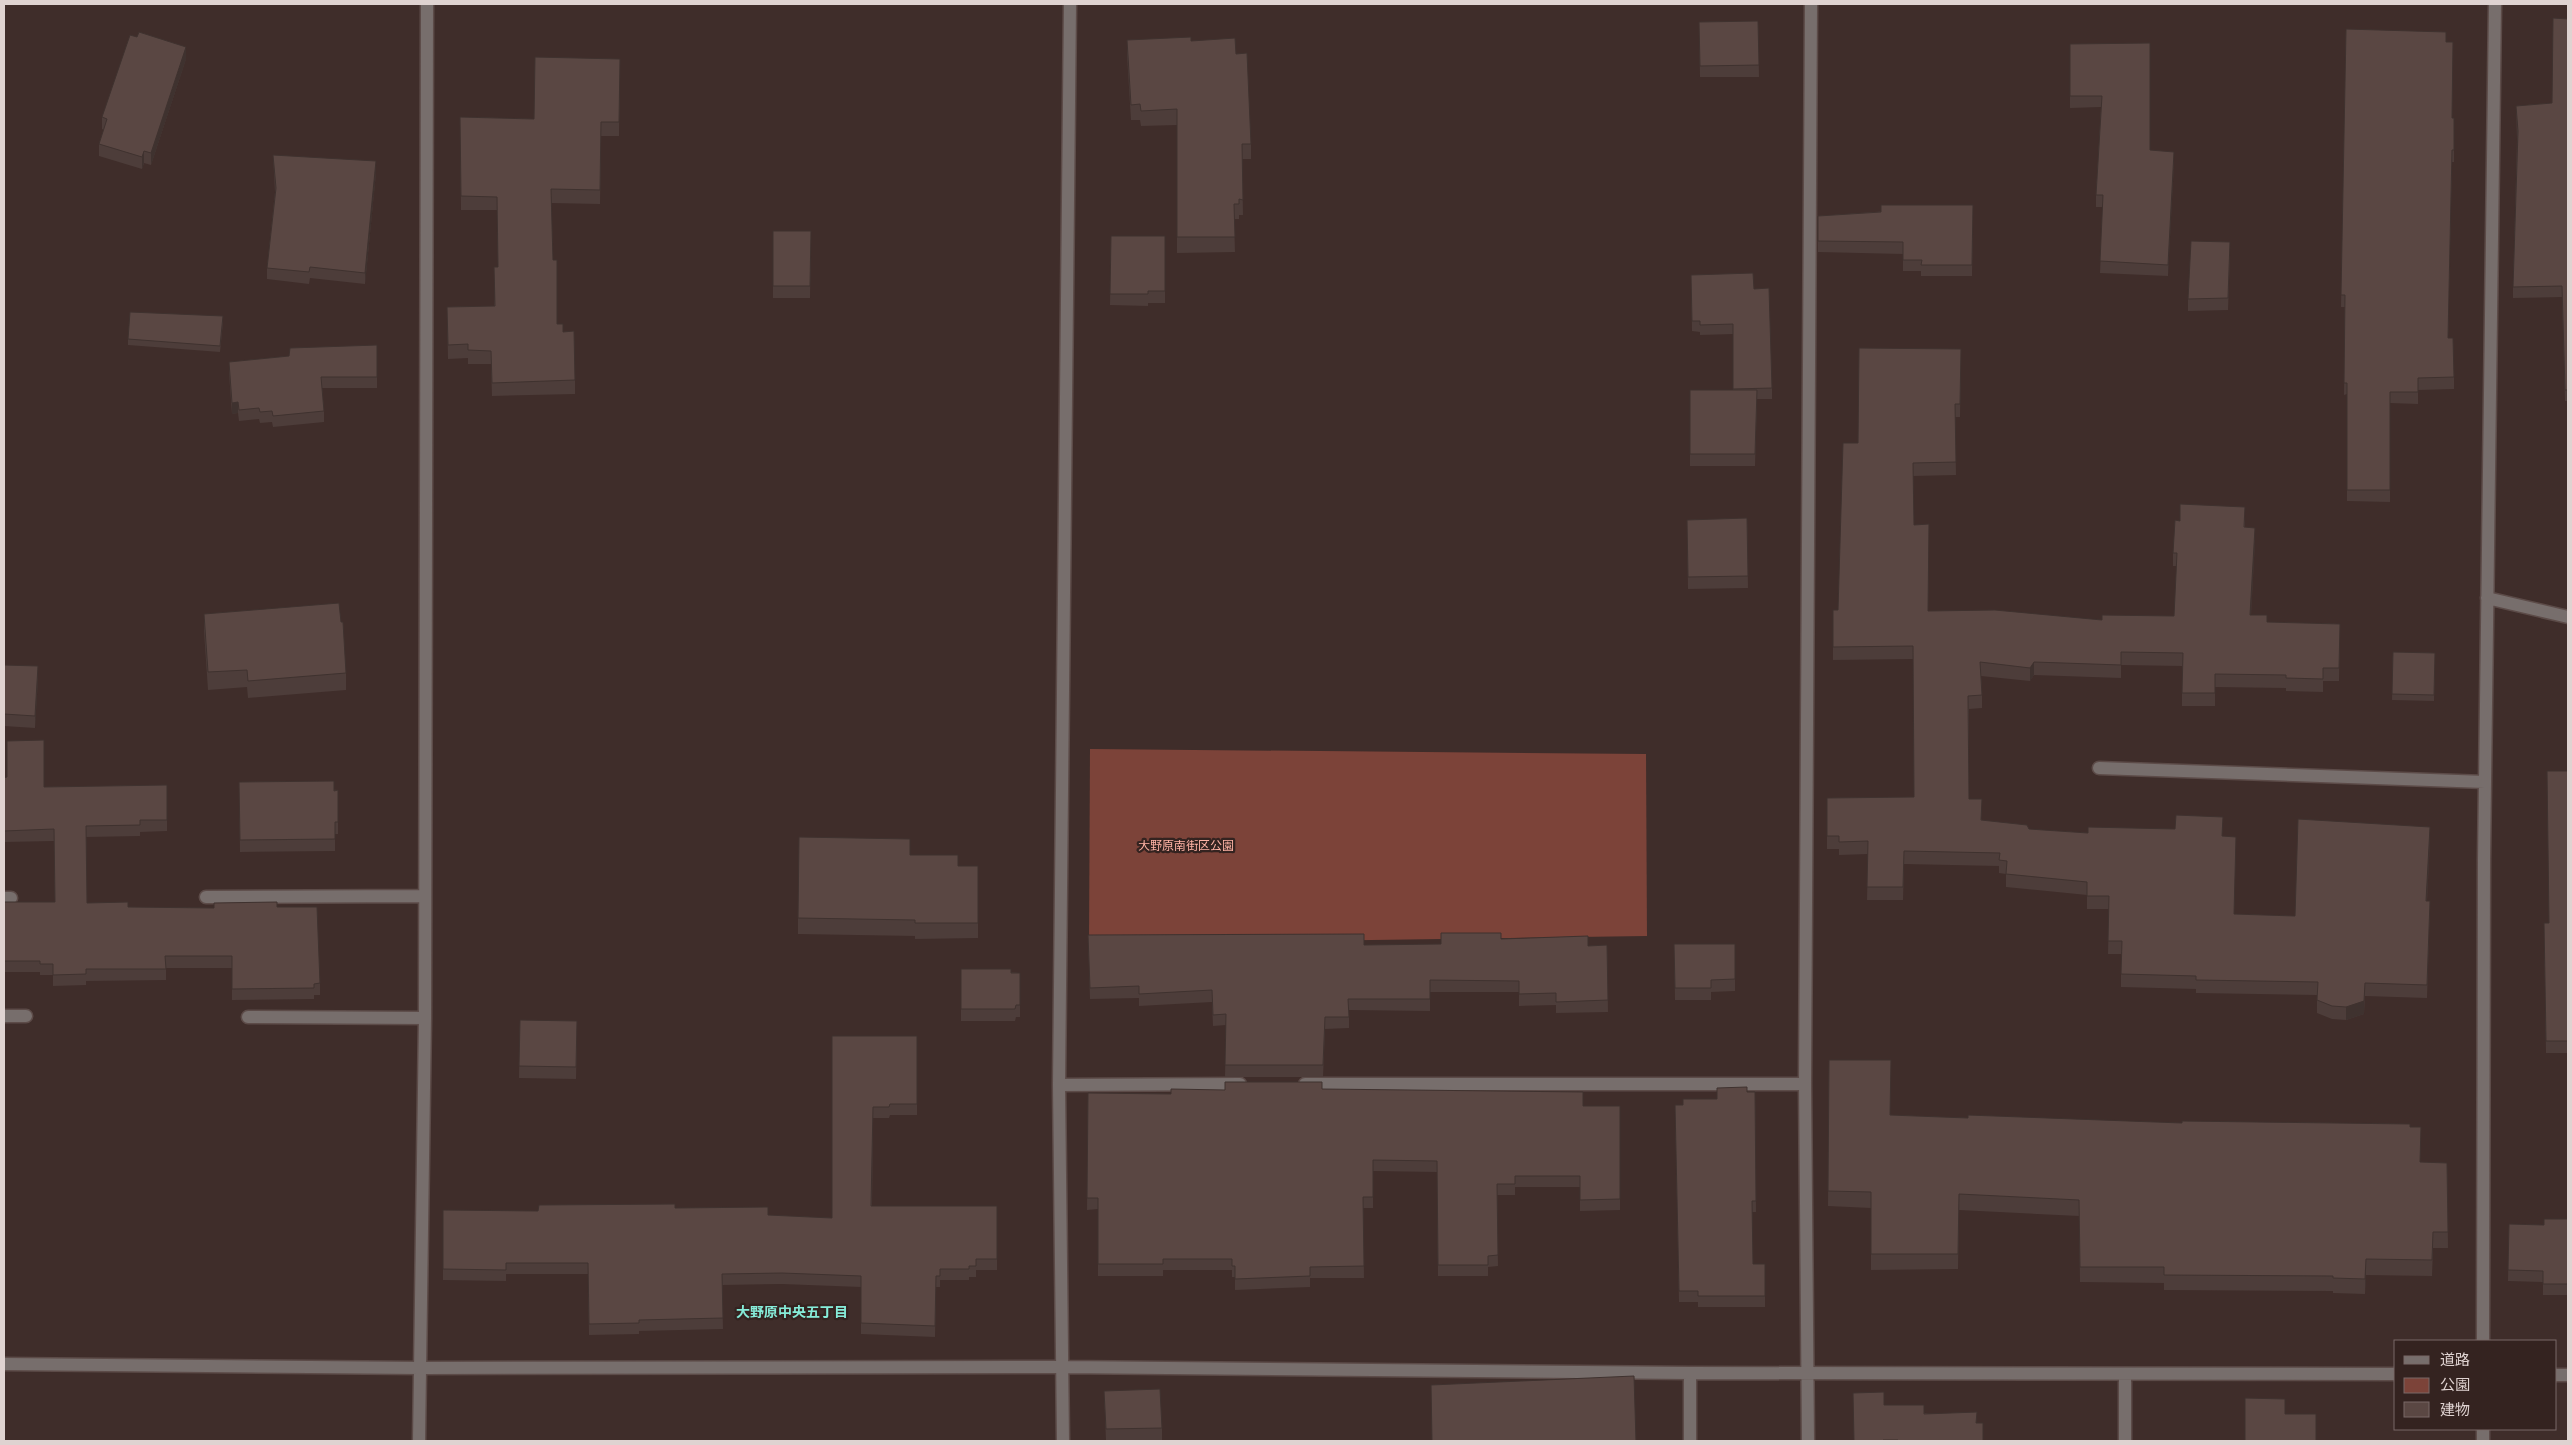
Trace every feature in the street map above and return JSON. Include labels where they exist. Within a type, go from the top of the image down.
[{"type":"street","points":[[419,1441],[425,1018],[427,4]]},
{"type":"street","points":[[1062,1441],[1063,1367],[1059,1085],[1070,4]]},
{"type":"street","points":[[1808,1441],[1805,1084],[1811,4]]},
{"type":"street","points":[[2483,1340],[2485,782],[2495,4]]},
{"type":"street","points":[[2487,598],[2568,617]]},
{"type":"street","points":[[2099,768],[2485,782]]},
{"type":"street","points":[[206,897],[424,896]]},
{"type":"street","points":[[4,1016],[26,1016]]},
{"type":"street","points":[[248,1017],[425,1018]]},
{"type":"street","points":[[1059,1085],[1248,1084]]},
{"type":"street","points":[[1288,1084],[1805,1084]]},
{"type":"street","points":[[4,1364],[420,1368],[1063,1367],[1690,1373],[2394,1374]]},
{"type":"street","points":[[1690,1373],[1690,1441]]},
{"type":"street","points":[[2125,1374],[2125,1441]]},
{"type":"green space","name":"大野原南街区公園","points":[[1090,749],[1646,754],[1647,936],[1089,944]]},
{"type":"building","points":[[2553,18],[2568,19],[2568,390],[2565,390],[2562,286],[2513,287],[2518,131],[2516,106],[2552,103]]},
{"type":"building","points":[[1758,21],[1759,65],[1700,66],[1699,22]]},
{"type":"building","points":[[2346,29],[2446,32],[2446,42],[2453,42],[2452,118],[2454,118],[2454,150],[2452,150],[2448,338],[2453,338],[2454,377],[2418,378],[2418,392],[2390,392],[2390,490],[2347,490],[2347,383],[2344,383],[2345,295],[2341,295]]},
{"type":"building","points":[[139,32],[186,47],[151,153],[144,151],[142,157],[99,144],[107,119],[102,117],[130,35],[137,37]]},
{"type":"building","points":[[1191,37],[1191,41],[1235,38],[1236,54],[1247,53],[1251,144],[1242,144],[1243,200],[1239,199],[1239,204],[1234,204],[1235,237],[1177,237],[1177,109],[1141,111],[1140,104],[1131,105],[1127,40]]},
{"type":"building","points":[[2150,43],[2150,150],[2174,152],[2168,265],[2100,261],[2103,195],[2096,195],[2102,96],[2070,96],[2070,44]]},
{"type":"building","points":[[535,57],[620,59],[619,122],[601,122],[600,190],[551,189],[553,260],[557,260],[557,324],[563,324],[563,332],[574,331],[575,380],[492,383],[491,351],[468,350],[468,344],[448,345],[447,307],[495,306],[494,267],[498,267],[497,197],[461,196],[460,117],[534,119]]},
{"type":"building","points":[[273,155],[376,161],[365,273],[310,267],[309,272],[267,268],[276,188]]},
{"type":"building","points":[[1881,205],[1973,205],[1972,265],[1921,265],[1922,260],[1903,260],[1903,242],[1818,241],[1818,216],[1881,212]]},
{"type":"building","points":[[773,231],[811,231],[810,286],[773,286]]},
{"type":"building","points":[[1111,236],[1165,236],[1165,291],[1148,291],[1148,294],[1110,294]]},
{"type":"building","points":[[2191,241],[2230,242],[2228,298],[2188,299]]},
{"type":"building","points":[[1753,273],[1754,289],[1769,288],[1772,388],[1733,389],[1733,324],[1700,325],[1700,321],[1692,321],[1691,275]]},
{"type":"building","points":[[130,312],[223,316],[220,346],[128,339]]},
{"type":"building","points":[[377,345],[377,377],[321,377],[324,411],[273,416],[272,411],[260,412],[259,408],[239,410],[238,402],[232,403],[229,362],[289,356],[290,348]]},
{"type":"building","points":[[1859,348],[1961,349],[1960,404],[1955,404],[1956,462],[1913,463],[1914,525],[1929,524],[1928,611],[1995,610],[2102,620],[2102,615],[2174,616],[2177,553],[2173,553],[2175,520],[2180,521],[2180,504],[2245,507],[2244,527],[2255,528],[2250,615],[2267,615],[2267,622],[2340,624],[2339,668],[2323,668],[2323,679],[2286,678],[2286,675],[2215,674],[2215,693],[2182,693],[2183,653],[2121,652],[2121,665],[2034,662],[2030,668],[1980,662],[1982,695],[1968,696],[1969,799],[1982,799],[1981,820],[2027,825],[2029,829],[2088,833],[2088,827],[2175,829],[2176,815],[2223,817],[2222,836],[2236,837],[2234,914],[2295,916],[2298,819],[2430,827],[2426,901],[2430,901],[2427,985],[2365,983],[2364,1001],[2346,1007],[2332,1006],[2317,1000],[2318,982],[2196,980],[2196,976],[2121,974],[2122,941],[2108,941],[2109,896],[2087,896],[2087,882],[2006,874],[2007,861],[1999,860],[2000,853],[1904,851],[1903,887],[1867,887],[1868,841],[1839,842],[1839,836],[1827,836],[1827,798],[1914,797],[1913,646],[1833,647],[1833,610],[1838,610],[1843,443],[1858,443]]},
{"type":"building","points":[[1690,390],[1757,390],[1755,454],[1690,454]]},
{"type":"building","points":[[1747,518],[1748,576],[1688,577],[1687,520]]},
{"type":"building","points":[[339,603],[341,622],[343,622],[346,673],[248,681],[247,670],[208,672],[204,614]]},
{"type":"building","points":[[2393,652],[2435,653],[2434,695],[2392,694]]},
{"type":"building","points":[[4,665],[38,666],[35,716],[4,714]]},
{"type":"building","points":[[44,740],[44,787],[167,785],[167,820],[140,820],[140,825],[86,826],[87,903],[128,902],[128,907],[214,908],[214,903],[277,902],[277,907],[317,907],[320,983],[314,984],[314,988],[232,989],[232,956],[165,956],[166,969],[86,969],[86,974],[53,975],[53,964],[40,964],[40,961],[4,961],[4,902],[55,902],[54,829],[4,831],[4,778],[7,777],[7,741]]},
{"type":"building","points":[[2547,771],[2568,771],[2568,1041],[2546,1041],[2544,923],[2549,923]]},
{"type":"building","points":[[334,781],[334,791],[338,790],[338,822],[335,822],[335,839],[240,840],[239,782]]},
{"type":"building","points":[[799,837],[910,839],[910,855],[958,855],[958,866],[978,866],[978,923],[915,923],[915,920],[798,918]]},
{"type":"building","points":[[1441,933],[1501,933],[1501,939],[1588,936],[1588,946],[1607,945],[1608,1000],[1556,1002],[1556,993],[1519,994],[1519,981],[1430,980],[1430,999],[1348,999],[1349,1017],[1325,1017],[1323,1065],[1225,1065],[1226,1014],[1213,1015],[1212,990],[1139,994],[1139,986],[1090,988],[1088,935],[1364,934],[1364,945],[1441,944]]},
{"type":"building","points":[[1674,944],[1735,944],[1735,979],[1711,980],[1711,988],[1675,988]]},
{"type":"building","points":[[961,969],[1011,969],[1011,973],[1020,973],[1020,1005],[1016,1005],[1015,1009],[961,1009]]},
{"type":"building","points":[[520,1020],[577,1021],[576,1067],[519,1066]]},
{"type":"building","points":[[832,1036],[917,1036],[917,1104],[890,1104],[889,1107],[873,1107],[871,1206],[997,1206],[997,1259],[976,1259],[976,1266],[969,1266],[969,1269],[940,1269],[940,1276],[936,1276],[935,1326],[861,1323],[861,1276],[782,1273],[722,1274],[723,1318],[639,1320],[639,1323],[589,1324],[588,1263],[506,1263],[506,1270],[443,1269],[443,1210],[538,1211],[539,1205],[675,1204],[675,1208],[768,1207],[768,1215],[832,1218]]},
{"type":"building","points":[[1829,1060],[1891,1060],[1890,1115],[1968,1118],[1968,1115],[2182,1123],[2182,1121],[2410,1124],[2410,1127],[2421,1127],[2420,1162],[2447,1163],[2448,1232],[2433,1232],[2432,1260],[2366,1259],[2365,1279],[2333,1278],[2333,1276],[2164,1275],[2164,1267],[2080,1267],[2079,1200],[1959,1194],[1958,1254],[1871,1254],[1871,1192],[1828,1191]]},
{"type":"building","points":[[1225,1082],[1322,1082],[1322,1089],[1583,1092],[1583,1106],[1620,1106],[1620,1199],[1580,1200],[1580,1176],[1515,1176],[1515,1184],[1497,1184],[1498,1255],[1488,1256],[1488,1265],[1438,1265],[1437,1161],[1373,1160],[1373,1197],[1363,1197],[1364,1266],[1310,1267],[1310,1276],[1235,1279],[1235,1266],[1232,1266],[1232,1259],[1163,1259],[1163,1264],[1098,1264],[1098,1198],[1087,1198],[1088,1093],[1171,1094],[1171,1089],[1225,1090]]},
{"type":"building","points":[[1747,1087],[1747,1092],[1755,1092],[1756,1201],[1752,1201],[1753,1264],[1765,1264],[1765,1296],[1698,1296],[1698,1291],[1679,1291],[1675,1105],[1683,1105],[1683,1099],[1717,1099],[1717,1088]]},
{"type":"building","points":[[2544,1219],[2568,1219],[2568,1284],[2543,1284],[2543,1271],[2508,1270],[2509,1224],[2544,1225]]},
{"type":"building","points":[[1634,1376],[1636,1441],[1432,1441],[1431,1385]]},
{"type":"building","points":[[1160,1389],[1162,1428],[1106,1429],[1104,1391]]},
{"type":"building","points":[[1884,1392],[1884,1405],[1924,1405],[1924,1414],[1977,1412],[1976,1423],[1983,1423],[1983,1441],[1854,1441],[1853,1393]]},
{"type":"building","points":[[2245,1398],[2285,1399],[2285,1414],[2316,1414],[2316,1441],[2245,1441]]},
{"type":"district","name":"大野原中央五丁目","points":[[792,1312]]}]
